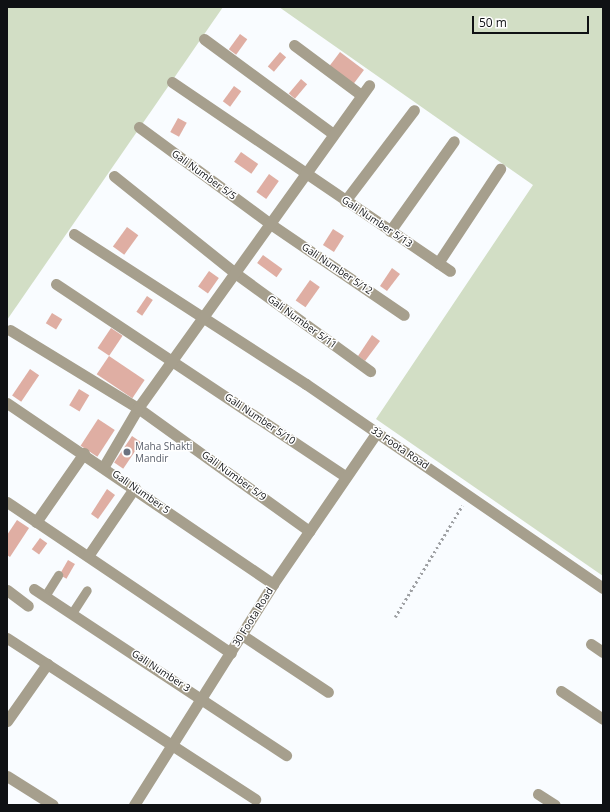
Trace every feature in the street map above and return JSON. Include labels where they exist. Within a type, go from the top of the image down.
[{"type":"street","points":[[204,39],[332,133]]},
{"type":"street","points":[[294,45],[361,95]]},
{"type":"street","name":"Gali Number 5/13","points":[[172,82],[304,174],[450,271]]},
{"type":"street","points":[[104,466],[138,408],[204,318],[332,133],[369,85]]},
{"type":"street","points":[[345,201],[414,110]]},
{"type":"street","name":"Gali Number 5/5","points":[[139,127],[269,223]]},
{"type":"street","points":[[390,231],[454,140]]},
{"type":"street","points":[[438,262],[500,169]]},
{"type":"street","name":"Gali Number 5/11","points":[[114,176],[235,273],[370,371]]},
{"type":"street","name":"Gali Number 5/12","points":[[269,223],[404,315]]},
{"type":"street","name":"33 Foota Road","points":[[74,234],[377,432],[599,585]]},
{"type":"street","name":"Gali Number 5/10","points":[[56,284],[346,477]]},
{"type":"street","name":"Gali Number 5/9","points":[[10,330],[138,408],[310,531]]},
{"type":"street","name":"Gali Number 5","points":[[7,403],[135,487],[273,584]]},
{"type":"street","name":"30 Foota Road","points":[[134,805],[273,584],[377,432]]},
{"type":"street","points":[[36,522],[84,453]]},
{"type":"street","points":[[88,556],[135,487]]},
{"type":"street","points":[[7,502],[231,653]]},
{"type":"street","name":"Gali Number 3","points":[[34,589],[202,698],[286,755]]},
{"type":"street","points":[[7,590],[28,606]]},
{"type":"street","points":[[242,635],[328,692]]},
{"type":"street","points":[[7,638],[255,799]]},
{"type":"street","points":[[591,644],[603,652]]},
{"type":"street","points":[[7,721],[47,664]]},
{"type":"street","points":[[561,691],[603,719]]},
{"type":"street","points":[[7,776],[54,805]]},
{"type":"street","points":[[538,794],[554,805]]},
{"type":"lane","points":[[45,596],[58,575]]},
{"type":"lane","points":[[72,613],[87,590]]},
{"type":"path","points":[[395,617],[469,495]]},
{"type":"green space","points":[[7,7],[223,7],[7,320]]},
{"type":"green space","points":[[279,7],[603,7],[603,576],[376,419],[533,185]]},
{"type":"building","points":[[240,34],[247,39],[236,55],[229,49]]},
{"type":"building","points":[[280,52],[286,57],[274,72],[268,67]]},
{"type":"building","points":[[340,52],[364,70],[352,86],[328,68]]},
{"type":"building","points":[[301,79],[307,84],[295,99],[289,94]]},
{"type":"building","points":[[234,86],[241,91],[230,107],[223,101]]},
{"type":"building","points":[[178,118],[187,123],[179,137],[170,132]]},
{"type":"building","points":[[241,152],[258,164],[251,174],[234,162]]},
{"type":"building","points":[[269,174],[279,181],[266,199],[256,192]]},
{"type":"building","points":[[127,227],[138,235],[124,255],[113,246]]},
{"type":"building","points":[[333,229],[344,236],[334,252],[323,245]]},
{"type":"building","points":[[263,255],[282,269],[277,277],[257,263]]},
{"type":"building","points":[[392,268],[400,274],[387,291],[380,286]]},
{"type":"building","points":[[209,271],[219,278],[208,293],[198,287]]},
{"type":"building","points":[[310,280],[320,287],[305,307],[296,300]]},
{"type":"building","points":[[147,296],[153,300],[142,316],[136,312]]},
{"type":"building","points":[[52,313],[62,319],[56,329],[46,323]]},
{"type":"building","points":[[111,328],[123,336],[109,356],[98,348]]},
{"type":"building","points":[[372,335],[380,341],[365,361],[358,356]]},
{"type":"building","points":[[109,356],[145,380],[132,398],[97,374]]},
{"type":"building","points":[[30,369],[39,375],[21,402],[12,396]]},
{"type":"building","points":[[79,389],[89,395],[80,411],[69,405]]},
{"type":"building","points":[[98,419],[115,430],[97,457],[81,446]]},
{"type":"building","name":"Maha Shakti Mandir","points":[[132,436],[141,442],[123,469],[114,463]]},
{"type":"building","points":[[107,489],[115,495],[98,519],[91,514]]},
{"type":"building","points":[[17,520],[29,528],[10,557],[7,555],[7,535]]},
{"type":"building","points":[[40,538],[47,543],[39,555],[32,549]]},
{"type":"building","points":[[68,560],[75,564],[66,579],[60,575]]},
{"type":"place","name":"Maha Shakti Mandir","points":[[127,452]]}]
